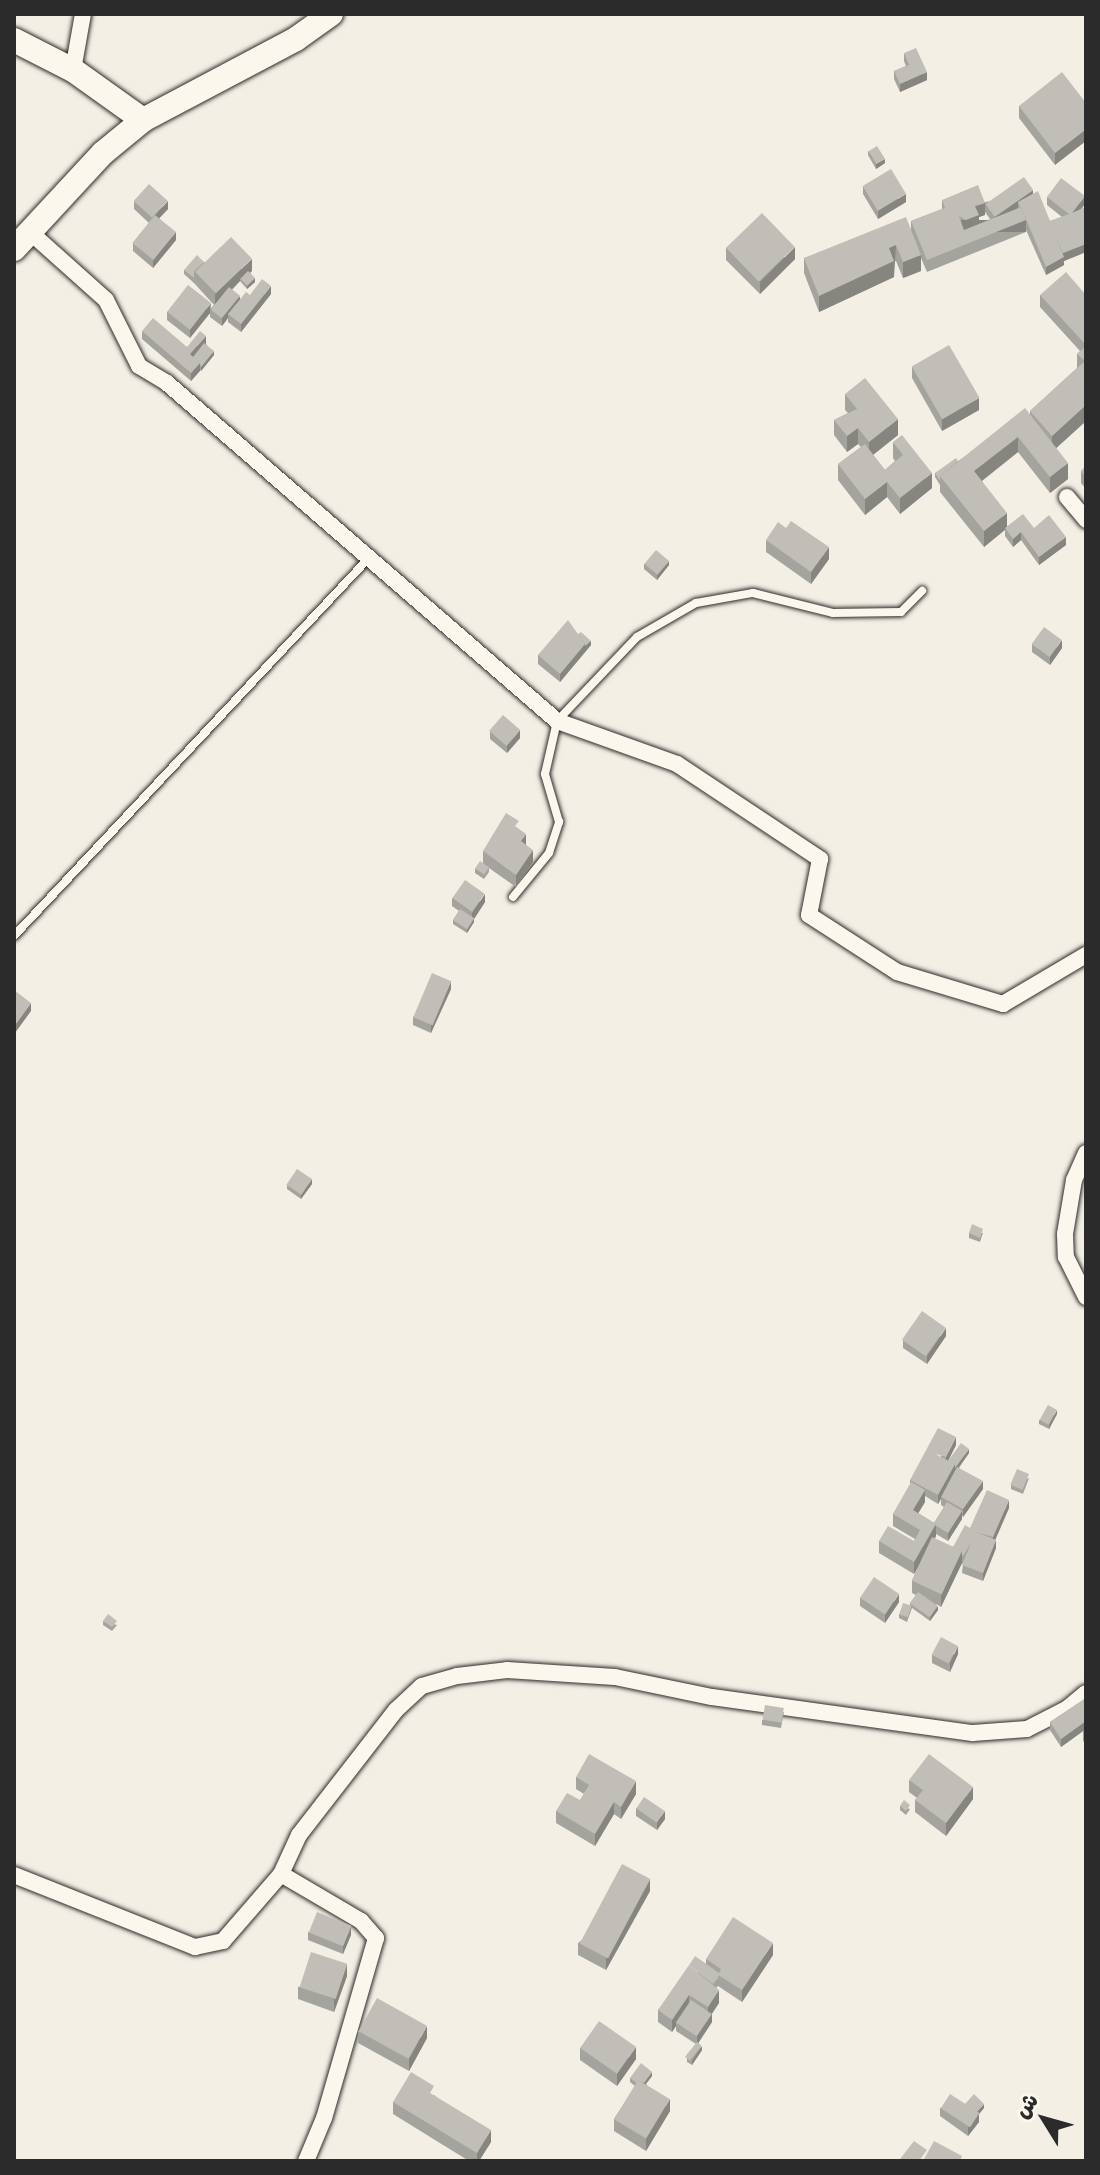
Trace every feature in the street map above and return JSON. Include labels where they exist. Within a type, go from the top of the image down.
[{"type":"main road","points":[[22,241],[103,153],[143,120],[296,39],[331,14]]},
{"type":"main road","points":[[14,40],[73,70],[143,120]]},
{"type":"street","points":[[73,70],[83,14]]},
{"type":"street","points":[[22,241],[106,300],[139,366],[212,421],[367,560],[557,721],[677,764],[820,859],[809,915],[897,972],[1003,1004],[1086,955]]},
{"type":"street","points":[[1067,497],[1086,520]]},
{"type":"street","points":[[1086,1153],[1074,1180],[1065,1234],[1066,1257],[1086,1297]]},
{"type":"street","points":[[14,1875],[195,1947],[223,1941],[237,1931],[281,1874],[299,1835],[396,1710],[422,1686],[457,1676],[507,1670],[615,1677],[712,1697],[973,1733],[1027,1729],[1086,1693]]},
{"type":"street","points":[[281,1874],[361,1921],[376,1938],[324,2118],[306,2161]]},
{"type":"lane","points":[[14,936],[367,560]]},
{"type":"lane","points":[[513,897],[549,853],[559,822],[545,774],[557,721],[637,637],[696,603],[753,593],[833,613],[901,612],[922,591]]},
{"type":"building","points":[[916,48],[927,72],[900,84],[894,71],[909,65],[904,53]]},
{"type":"building","points":[[1062,72],[1086,103],[1086,129],[1055,153],[1019,106]]},
{"type":"building","points":[[877,146],[885,159],[876,164],[869,151]]},
{"type":"building","points":[[891,169],[906,194],[878,211],[863,186]]},
{"type":"building","points":[[1024,177],[1033,190],[995,217],[985,204]]},
{"type":"building","points":[[1061,178],[1085,196],[1072,213],[1085,207],[1086,244],[1063,253],[1055,234],[1064,257],[1046,267],[1018,202],[1038,191],[1050,221],[1069,214],[1047,197]]},
{"type":"building","points":[[149,184],[168,201],[152,218],[134,201]]},
{"type":"building","points":[[978,185],[985,203],[975,206],[979,215],[966,220],[959,216],[964,230],[1021,207],[1026,220],[927,260],[911,221],[945,208],[942,200]]},
{"type":"building","points":[[762,213],[795,247],[759,282],[726,248]]},
{"type":"building","points":[[155,215],[176,232],[153,260],[132,243]]},
{"type":"building","points":[[906,217],[921,255],[903,262],[896,245],[889,248],[894,261],[819,296],[804,258]]},
{"type":"building","points":[[231,237],[252,259],[216,293],[195,272]]},
{"type":"building","points":[[197,255],[204,262],[194,271],[194,278],[184,270]]},
{"type":"building","points":[[248,271],[255,278],[247,286],[240,279]]},
{"type":"building","points":[[1066,272],[1086,295],[1086,345],[1040,295]]},
{"type":"building","points":[[262,279],[271,286],[241,324],[228,314],[246,292],[250,295]]},
{"type":"building","points":[[188,285],[211,303],[190,330],[167,312]]},
{"type":"building","points":[[229,287],[240,296],[222,318],[211,310]]},
{"type":"building","points":[[153,318],[187,347],[200,331],[206,336],[190,354],[200,363],[191,373],[142,331]]},
{"type":"building","points":[[204,343],[214,351],[201,367],[193,357]]},
{"type":"building","points":[[949,345],[980,398],[942,419],[912,367]]},
{"type":"building","points":[[1086,346],[1086,405],[1052,436],[1030,411],[1085,361],[1077,354]]},
{"type":"building","points":[[865,378],[898,419],[869,442],[858,428],[847,436],[834,420],[857,409],[845,394]]},
{"type":"building","points":[[1025,408],[1068,463],[1050,477],[1018,437],[974,471],[1007,513],[984,531],[940,476]]},
{"type":"building","points":[[902,435],[932,473],[900,498],[887,482],[865,499],[838,464],[865,444],[885,470],[903,455],[893,442]]},
{"type":"building","points":[[956,458],[958,461],[940,476],[940,481],[935,473]]},
{"type":"building","points":[[1023,514],[1034,528],[1049,515],[1066,537],[1039,557],[1021,532],[1013,539],[1005,528]]},
{"type":"building","points":[[791,521],[829,547],[811,572],[766,540],[778,522],[786,528]]},
{"type":"building","points":[[656,550],[669,561],[657,575],[644,564]]},
{"type":"building","points":[[568,620],[585,644],[560,674],[538,655]]},
{"type":"building","points":[[1044,627],[1062,640],[1049,657],[1032,644]]},
{"type":"building","points":[[581,632],[591,641],[585,646],[578,634]]},
{"type":"building","points":[[503,715],[520,730],[507,746],[489,731]]},
{"type":"building","points":[[506,813],[519,821],[515,826],[526,834],[521,841],[533,850],[516,875],[483,851]]},
{"type":"building","points":[[480,861],[489,867],[484,875],[475,868]]},
{"type":"building","points":[[465,880],[485,894],[472,912],[452,898]]},
{"type":"building","points":[[460,909],[474,918],[467,929],[453,920]]},
{"type":"building","points":[[432,973],[451,981],[433,1025],[413,1017]]},
{"type":"building","points":[[14,990],[31,1003],[15,1025],[14,1024]]},
{"type":"building","points":[[297,1169],[312,1179],[301,1195],[286,1185]]},
{"type":"building","points":[[972,1224],[983,1229],[980,1238],[969,1233]]},
{"type":"building","points":[[922,1311],[946,1328],[926,1356],[902,1340]]},
{"type":"building","points":[[1048,1405],[1057,1410],[1049,1425],[1040,1420]]},
{"type":"building","points":[[938,1428],[956,1437],[946,1457],[935,1454],[955,1464],[938,1495],[910,1480]]},
{"type":"building","points":[[961,1443],[969,1449],[955,1468],[955,1464],[948,1461]]},
{"type":"building","points":[[957,1467],[983,1481],[963,1509],[941,1497]]},
{"type":"building","points":[[1017,1469],[1029,1474],[1022,1490],[1010,1485]]},
{"type":"building","points":[[911,1482],[925,1490],[913,1510],[936,1524],[914,1562],[879,1541],[888,1526],[914,1541],[920,1530],[893,1514]]},
{"type":"building","points":[[987,1490],[1009,1500],[993,1537],[976,1532],[996,1540],[983,1573],[962,1565],[971,1543],[963,1556],[962,1551],[953,1547],[965,1525],[970,1528]]},
{"type":"building","points":[[947,1502],[962,1511],[948,1533],[934,1523]]},
{"type":"building","points":[[932,1537],[962,1551],[942,1594],[912,1581]]},
{"type":"building","points":[[874,1577],[899,1594],[885,1615],[860,1598]]},
{"type":"building","points":[[918,1592],[938,1606],[930,1617],[910,1603]]},
{"type":"building","points":[[903,1603],[912,1606],[908,1617],[899,1614]]},
{"type":"building","points":[[108,1614],[117,1621],[112,1627],[103,1621]]},
{"type":"building","points":[[941,1637],[958,1646],[948,1664],[932,1655]]},
{"type":"building","points":[[1086,1698],[1086,1721],[1061,1739],[1050,1722]]},
{"type":"building","points":[[765,1705],[784,1708],[781,1723],[763,1720]]},
{"type":"building","points":[[589,1754],[636,1781],[621,1807],[614,1802],[595,1834],[556,1811],[567,1793],[580,1800],[589,1785],[576,1777]]},
{"type":"building","points":[[929,1754],[973,1787],[946,1823],[915,1800],[923,1790],[909,1780]]},
{"type":"building","points":[[644,1797],[665,1811],[657,1823],[636,1809]]},
{"type":"building","points":[[904,1800],[910,1805],[906,1811],[900,1806]]},
{"type":"building","points":[[622,1864],[650,1879],[608,1958],[580,1943]]},
{"type":"building","points":[[317,1912],[351,1926],[343,1946],[309,1932]]},
{"type":"building","points":[[733,1917],[773,1943],[742,1990],[718,1975],[721,1969],[706,1959]]},
{"type":"building","points":[[311,1952],[347,1964],[336,1999],[300,1987]]},
{"type":"building","points":[[695,1956],[719,1973],[718,1978],[713,1984],[689,1965]]},
{"type":"building","points":[[689,1965],[719,1990],[708,2007],[689,1995],[672,2020],[658,2010]]},
{"type":"building","points":[[377,1998],[427,2026],[408,2059],[359,2031]]},
{"type":"building","points":[[691,2000],[712,2014],[697,2036],[676,2022]]},
{"type":"building","points":[[599,2021],[636,2047],[617,2074],[580,2048]]},
{"type":"building","points":[[697,2042],[702,2046],[690,2061],[685,2057]]},
{"type":"building","points":[[641,2063],[652,2072],[644,2083],[638,2080],[637,2083],[630,2078]]},
{"type":"building","points":[[411,2072],[434,2086],[430,2093],[491,2130],[477,2153],[393,2102]]},
{"type":"building","points":[[638,2080],[670,2099],[646,2138],[614,2119]]},
{"type":"building","points":[[950,2094],[979,2113],[970,2127],[941,2108]]},
{"type":"building","points":[[974,2094],[984,2104],[977,2112],[965,2104]]},
{"type":"building","points":[[914,2141],[927,2150],[919,2161],[903,2161],[900,2159]]},
{"type":"building","points":[[934,2141],[962,2156],[960,2161],[923,2161]]}]
